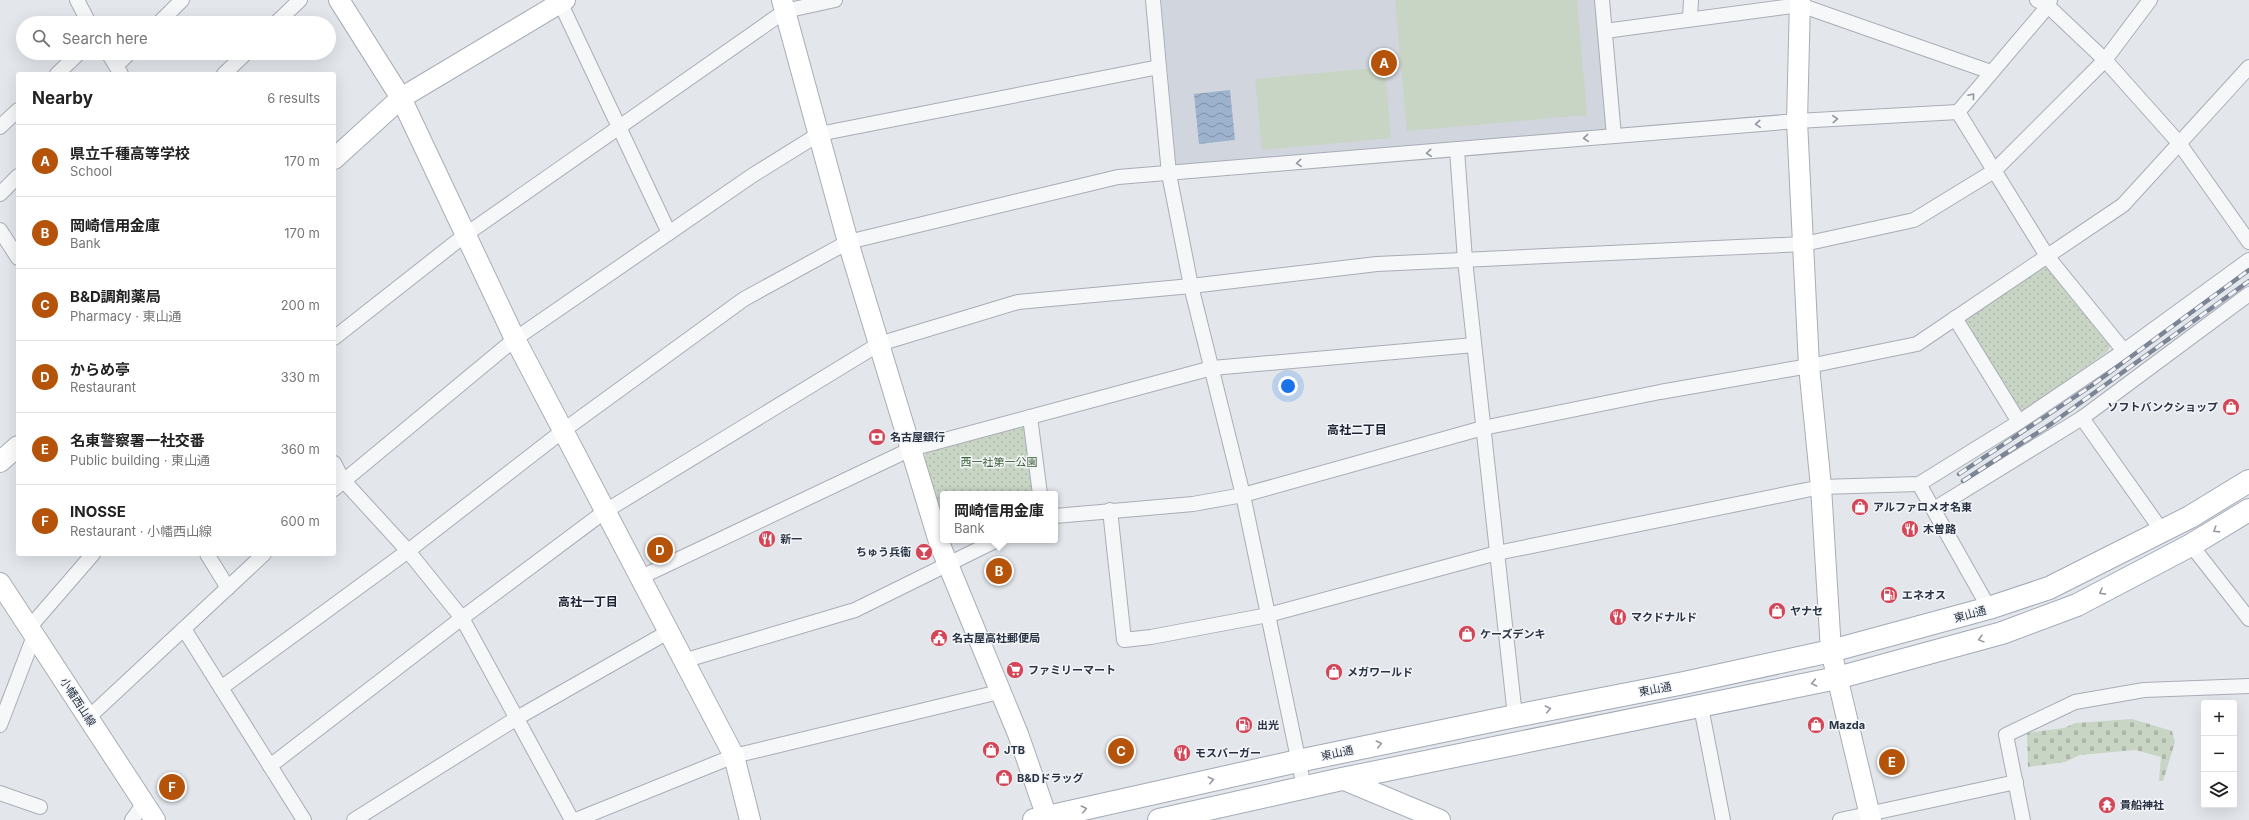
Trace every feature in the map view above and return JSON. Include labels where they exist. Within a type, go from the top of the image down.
[{"type":"main road","points":[[2190,517],[2249,471]]},
{"type":"main road","name":"東山通","points":[[1043,819],[1298,761],[1515,716],[1684,684],[1831,651],[1989,608],[2049,588],[2190,517],[2249,480]]},
{"type":"main road","points":[[1159,820],[1342,779],[1701,708],[1837,678],[2016,628],[2078,605],[2191,545],[2249,510]]},
{"type":"street","points":[[77,0],[85,16]]},
{"type":"street","points":[[166,16],[182,0]]},
{"type":"street","points":[[283,16],[300,0]]},
{"type":"street","points":[[339,0],[401,98],[514,339],[564,430],[604,512],[734,756],[750,820]]},
{"type":"street","points":[[336,336],[465,235],[619,127],[784,5],[835,0]]},
{"type":"street","points":[[1153,0],[1168,174],[1191,286],[1243,495],[1304,787]]},
{"type":"street","points":[[1602,0],[1614,136]]},
{"type":"street","points":[[1690,18],[1691,0]]},
{"type":"street","points":[[270,766],[462,618],[604,512],[879,344],[1018,302],[1191,286],[1377,264],[1804,244],[1914,220],[1994,171],[2105,60],[2150,0]]},
{"type":"street","points":[[336,157],[401,98],[561,1],[668,233]]},
{"type":"street","points":[[221,688],[408,551],[564,430],[744,298],[848,242],[1118,177],[1614,136],[1796,122],[1958,112],[2045,2],[2105,60],[2179,143],[2249,242]]},
{"type":"street","points":[[1605,31],[1800,3],[1991,72]]},
{"type":"street","points":[[1800,3],[1796,122],[1804,244],[1809,366],[1820,487],[1831,651],[1870,817]]},
{"type":"street","points":[[784,5],[848,242],[940,539]]},
{"type":"street","points":[[59,72],[72,60]]},
{"type":"street","points":[[113,60],[119,70],[125,60]]},
{"type":"street","points":[[226,72],[239,60]]},
{"type":"street","points":[[339,484],[514,339],[753,175],[819,134],[1159,67]]},
{"type":"street","points":[[1058,516],[1193,504],[1243,495],[1484,428],[1660,392],[1809,366],[1917,344],[2123,205],[2249,67]]},
{"type":"street","points":[[1958,112],[2047,256],[2124,351]]},
{"type":"street","points":[[0,127],[16,113]]},
{"type":"street","points":[[1457,150],[1465,260],[1515,716]]},
{"type":"street","points":[[0,194],[16,178]]},
{"type":"street","points":[[0,230],[16,255]]},
{"type":"street","points":[[1110,510],[1124,640],[1151,637],[1268,615],[1497,553],[1820,487],[1919,484],[2019,422],[2124,351],[2249,260]]},
{"type":"street","points":[[1934,509],[2082,418],[2249,294]]},
{"type":"street","points":[[1955,318],[2019,422]]},
{"type":"street","points":[[639,578],[911,449],[1212,368],[1474,345]]},
{"type":"street","points":[[1030,417],[1040,491]]},
{"type":"street","points":[[2082,418],[2162,531]]},
{"type":"street","points":[[0,462],[16,448]]},
{"type":"street","points":[[336,471],[339,484],[408,551],[462,618],[572,820]]},
{"type":"street","points":[[1919,484],[1989,608]]},
{"type":"street","points":[[941,543],[948,564],[999,692],[1018,734],[1043,819]]},
{"type":"street","points":[[683,661],[856,610],[991,543]]},
{"type":"street","points":[[2191,545],[2249,619]]},
{"type":"street","points":[[0,725],[32,632],[90,556]]},
{"type":"street","points":[[208,556],[228,588]]},
{"type":"street","points":[[88,718],[262,556]]},
{"type":"street","name":"小幡西山線","points":[[0,584],[155,820]]},
{"type":"street","points":[[184,629],[304,820]]},
{"type":"street","points":[[354,820],[517,718],[668,632]]},
{"type":"street","points":[[2023,820],[2006,735],[2075,702],[2144,690],[2249,686]]},
{"type":"street","points":[[576,820],[734,756],[999,692]]},
{"type":"street","points":[[1701,708],[1723,820]]},
{"type":"street","points":[[1342,779],[1440,820]]},
{"type":"street","points":[[1840,820],[1870,817],[2016,782]]},
{"type":"street","points":[[0,793],[40,807]]},
{"type":"street","points":[[132,820],[144,803]]},
{"type":"shaded area","points":[[1161,0],[1595,0],[1607,126],[1604,131],[1176,166]]},
{"type":"green space","points":[[1395,0],[1577,0],[1587,115],[1407,131]]},
{"type":"green space","points":[[1385,67],[1391,138],[1262,150],[1255,79]]},
{"type":"green space","points":[[2043,265],[2049,268],[2111,344],[2108,351],[2024,410],[2019,410],[1963,321]]},
{"type":"green space","name":"西一社第一公園","points":[[1023,423],[1027,426],[1036,491],[940,491],[940,510],[924,459],[928,449]]},
{"type":"green space","points":[[2132,719],[2172,731],[2175,742],[2163,781],[2159,781],[2161,757],[2135,750],[2080,755],[2065,762],[2028,767],[2027,733],[2064,728],[2075,723]]},
{"type":"water","points":[[1230,90],[1235,140],[1199,144],[1194,94]]},
{"type":"railway","points":[[1959,474],[2091,386],[2249,270]]},
{"type":"railway","points":[[1963,481],[2051,424],[2249,281]]},
{"type":"place","name":"県立千種高等学校","points":[[1384,63]]},
{"type":"place","name":"ソフトバンクショップ","points":[[2231,407]]},
{"type":"place","name":"名古屋銀行","points":[[877,437]]},
{"type":"place","name":"アルファロメオ名東","points":[[1860,507]]},
{"type":"place","name":"木曽路","points":[[1910,529]]},
{"type":"place","name":"新一","points":[[767,539]]},
{"type":"place","name":"からめ亭","points":[[660,550]]},
{"type":"place","name":"ちゅう兵衞","points":[[924,552]]},
{"type":"place","name":"岡崎信用金庫","points":[[999,571]]},
{"type":"place","name":"エネオス","points":[[1889,595]]},
{"type":"place","name":"ヤナセ","points":[[1777,611]]},
{"type":"place","name":"マクドナルド","points":[[1618,617]]},
{"type":"place","name":"ケーズデンキ","points":[[1467,634]]},
{"type":"place","name":"名古屋高社郵便局","points":[[939,638]]},
{"type":"place","name":"ファミリーマート","points":[[1015,670]]},
{"type":"place","name":"メガワールド","points":[[1334,672]]},
{"type":"place","name":"出光","points":[[1244,725]]},
{"type":"place","name":"Mazda","points":[[1816,725]]},
{"type":"place","name":"JTB","points":[[991,750]]},
{"type":"place","name":"B&D調剤薬局","points":[[1121,751]]},
{"type":"place","name":"モスバーガー","points":[[1182,753]]},
{"type":"place","name":"名東警察署一社交番","points":[[1892,762]]},
{"type":"place","name":"B&Dドラッグ","points":[[1004,778]]},
{"type":"place","name":"INOSSE","points":[[172,787]]},
{"type":"place","name":"貴船神社","points":[[2107,805]]},
{"type":"district","name":"高社二丁目","points":[[1357,429]]},
{"type":"district","name":"高社一丁目","points":[[588,601]]}]
